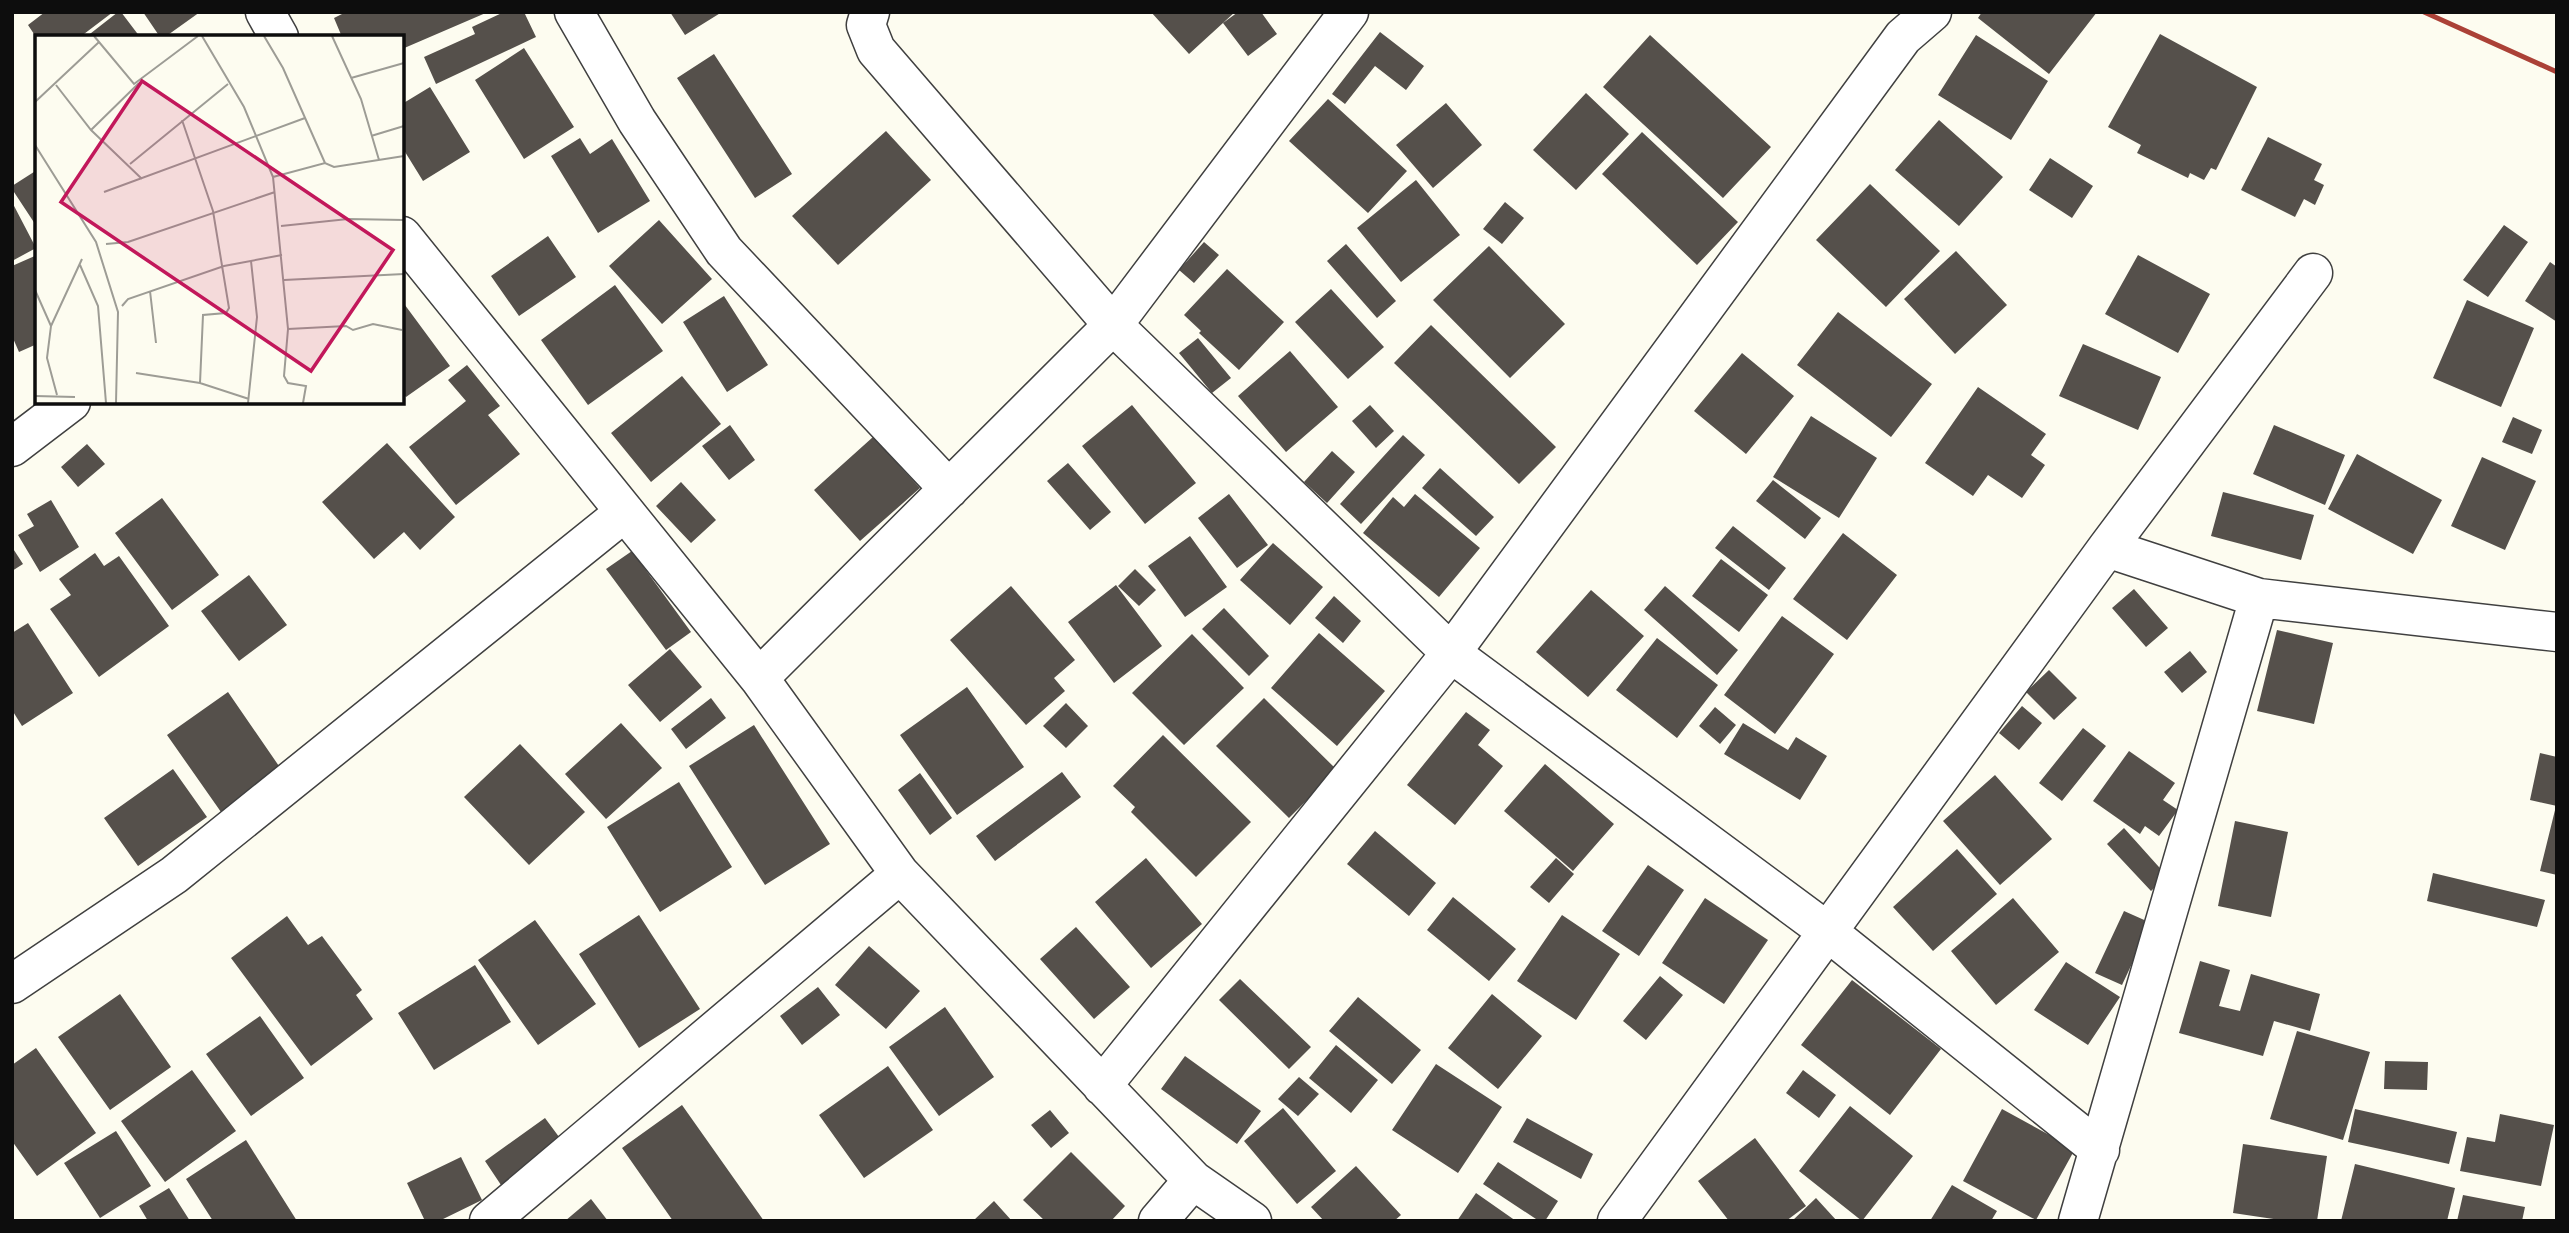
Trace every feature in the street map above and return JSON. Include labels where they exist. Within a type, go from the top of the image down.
[{"type":"street","points":[[265,12],[278,35]]},
{"type":"street","points":[[574,12],[636,121],[724,251],[949,489]]},
{"type":"street","points":[[870,12],[866,25],[876,50],[1113,325],[1451,653],[1828,932],[2100,1150]]},
{"type":"street","points":[[759,678],[1113,325],[1349,12]]},
{"type":"street","points":[[1102,1086],[1451,653],[1903,37],[1932,12]]},
{"type":"street","points":[[404,238],[759,678],[900,874],[1194,1180],[1252,1221]]},
{"type":"street","points":[[1616,1221],[2107,548],[2313,273]]},
{"type":"street","points":[[12,447],[68,404]]},
{"type":"street","points":[[12,984],[174,875],[625,512]]},
{"type":"street","points":[[2107,548],[2259,598],[2557,632]]},
{"type":"street","points":[[2078,1221],[2259,598]]},
{"type":"street","points":[[489,1221],[900,874]]},
{"type":"street","points":[[1158,1221],[1194,1180]]},
{"type":"building","points":[[45,12],[113,12],[83,35],[35,36],[28,25]]},
{"type":"building","points":[[121,12],[138,35],[89,35]]},
{"type":"building","points":[[143,12],[200,12],[168,35],[159,35]]},
{"type":"building","points":[[346,12],[488,12],[404,48],[404,35],[341,35],[334,18]]},
{"type":"building","points":[[504,12],[524,12],[536,37],[436,84],[424,57],[475,34],[472,27]]},
{"type":"building","points":[[670,12],[722,12],[685,35]]},
{"type":"building","points":[[1151,12],[1235,12],[1189,54]]},
{"type":"building","points":[[1238,12],[1261,12],[1277,34],[1248,56],[1223,23]]},
{"type":"building","points":[[1982,12],[2097,12],[2049,74],[1978,18]]},
{"type":"building","points":[[1380,32],[1424,66],[1406,90],[1375,66],[1345,104],[1332,94]]},
{"type":"building","points":[[2160,34],[2257,87],[2216,170],[2211,168],[2204,180],[2190,173],[2188,178],[2137,153],[2141,145],[2108,127]]},
{"type":"building","points":[[1650,35],[1771,147],[1723,198],[1603,87]]},
{"type":"building","points":[[1976,35],[2048,81],[2011,140],[1938,95]]},
{"type":"building","points":[[524,48],[574,127],[524,159],[475,80]]},
{"type":"building","points":[[714,54],[792,174],[755,198],[677,78]]},
{"type":"building","points":[[430,87],[470,152],[423,181],[404,150],[404,103]]},
{"type":"building","points":[[1586,93],[1629,134],[1576,190],[1533,150]]},
{"type":"building","points":[[1328,99],[1407,171],[1368,213],[1289,141]]},
{"type":"building","points":[[1446,103],[1482,145],[1433,188],[1396,145]]},
{"type":"building","points":[[1939,120],[2003,177],[1959,226],[1895,170]]},
{"type":"building","points":[[886,131],[931,180],[838,265],[792,216]]},
{"type":"building","points":[[1642,132],[1738,222],[1697,265],[1602,174]]},
{"type":"building","points":[[2268,137],[2322,164],[2314,180],[2324,185],[2315,205],[2304,199],[2295,217],[2241,190]]},
{"type":"building","points":[[580,138],[590,154],[612,139],[650,201],[598,233],[551,156]]},
{"type":"building","points":[[2050,158],[2093,186],[2072,218],[2029,190]]},
{"type":"building","points":[[35,171],[35,224],[12,189],[12,186]]},
{"type":"building","points":[[1416,180],[1460,235],[1401,282],[1357,228]]},
{"type":"building","points":[[1870,184],[1940,251],[1886,307],[1816,240]]},
{"type":"building","points":[[12,202],[35,249],[12,261]]},
{"type":"building","points":[[1505,202],[1524,218],[1502,244],[1483,229]]},
{"type":"building","points":[[659,220],[712,279],[662,324],[609,266]]},
{"type":"building","points":[[2504,225],[2528,242],[2488,297],[2463,280]]},
{"type":"building","points":[[548,236],[576,277],[519,316],[491,276]]},
{"type":"building","points":[[1204,242],[1219,255],[1194,283],[1179,270]]},
{"type":"building","points":[[1346,244],[1396,301],[1377,318],[1327,261]]},
{"type":"building","points":[[1489,246],[1565,324],[1510,378],[1433,300]]},
{"type":"building","points":[[1956,251],[2007,305],[1955,354],[1904,299]]},
{"type":"building","points":[[2138,255],[2210,294],[2178,353],[2105,314]]},
{"type":"building","points":[[35,256],[35,345],[19,352],[12,336],[12,266]]},
{"type":"building","points":[[2550,262],[2557,267],[2557,322],[2525,301]]},
{"type":"building","points":[[1227,269],[1284,322],[1239,370],[1199,333],[1201,331],[1184,315]]},
{"type":"building","points":[[615,285],[663,351],[588,405],[541,340]]},
{"type":"building","points":[[1331,289],[1384,347],[1348,379],[1295,322]]},
{"type":"building","points":[[724,296],[768,365],[727,392],[683,322]]},
{"type":"building","points":[[2467,300],[2534,328],[2501,407],[2433,378]]},
{"type":"building","points":[[404,304],[450,366],[406,397],[404,395]]},
{"type":"building","points":[[1838,312],[1932,384],[1891,437],[1797,365]]},
{"type":"building","points":[[1431,325],[1556,447],[1519,484],[1394,363]]},
{"type":"building","points":[[1198,338],[1231,378],[1212,393],[1179,353]]},
{"type":"building","points":[[2083,344],[2161,377],[2138,430],[2059,396]]},
{"type":"building","points":[[1290,351],[1338,407],[1286,452],[1238,396]]},
{"type":"building","points":[[1742,353],[1794,396],[1746,454],[1694,411]]},
{"type":"building","points":[[467,365],[500,406],[488,415],[520,454],[456,505],[409,447],[466,401],[448,380]]},
{"type":"building","points":[[682,376],[721,424],[651,482],[611,433]]},
{"type":"building","points":[[1978,387],[2046,434],[2031,455],[2045,465],[2022,498],[1988,475],[1973,496],[1925,463]]},
{"type":"building","points":[[1132,405],[1196,483],[1145,524],[1082,446]]},
{"type":"building","points":[[1370,405],[1394,431],[1376,448],[1352,421]]},
{"type":"building","points":[[1811,416],[1877,458],[1839,518],[1773,477]]},
{"type":"building","points":[[2513,417],[2542,430],[2532,454],[2502,442]]},
{"type":"building","points":[[730,425],[755,460],[729,480],[702,446]]},
{"type":"building","points":[[2274,425],[2345,455],[2325,505],[2253,474]]},
{"type":"building","points":[[1403,435],[1425,455],[1361,524],[1340,504]]},
{"type":"building","points":[[873,437],[920,488],[860,541],[814,490]]},
{"type":"building","points":[[387,443],[455,517],[420,550],[404,532],[374,559],[322,502]]},
{"type":"building","points":[[87,444],[105,464],[78,487],[61,467]]},
{"type":"building","points":[[1332,451],[1355,472],[1327,503],[1304,482]]},
{"type":"building","points":[[2357,454],[2442,500],[2413,554],[2328,509]]},
{"type":"building","points":[[2482,457],[2536,481],[2505,550],[2451,526]]},
{"type":"building","points":[[1068,463],[1111,512],[1090,530],[1047,481]]},
{"type":"building","points":[[1440,468],[1494,517],[1476,536],[1422,488]]},
{"type":"building","points":[[1773,480],[1821,518],[1805,539],[1756,501]]},
{"type":"building","points":[[681,482],[716,520],[691,543],[656,506]]},
{"type":"building","points":[[2223,492],[2314,515],[2301,560],[2211,536]]},
{"type":"building","points":[[1229,494],[1268,545],[1237,568],[1198,518]]},
{"type":"building","points":[[1415,494],[1480,548],[1439,597],[1363,533],[1393,497],[1404,507]]},
{"type":"building","points":[[162,498],[219,575],[172,610],[115,533]]},
{"type":"building","points":[[51,500],[79,547],[40,572],[18,535],[34,526],[27,514]]},
{"type":"building","points":[[1733,526],[1786,568],[1769,590],[1715,548]]},
{"type":"building","points":[[1843,533],[1897,575],[1847,640],[1793,599]]},
{"type":"building","points":[[1190,536],[1227,587],[1185,617],[1148,566]]},
{"type":"building","points":[[1273,543],[1323,587],[1290,625],[1240,580]]},
{"type":"building","points":[[12,547],[23,564],[12,571]]},
{"type":"building","points":[[632,551],[691,632],[666,650],[606,569]]},
{"type":"building","points":[[95,553],[104,566],[119,556],[169,626],[99,677],[50,609],[71,595],[59,579]]},
{"type":"building","points":[[1721,559],[1768,595],[1739,632],[1692,596]]},
{"type":"building","points":[[1135,569],[1156,590],[1139,606],[1118,586]]},
{"type":"building","points":[[249,575],[287,625],[239,661],[201,611]]},
{"type":"building","points":[[1116,585],[1162,646],[1114,683],[1068,622]]},
{"type":"building","points":[[1011,586],[1075,660],[1054,678],[1065,691],[1026,725],[950,640]]},
{"type":"building","points":[[1665,586],[1738,650],[1717,675],[1644,610]]},
{"type":"building","points":[[2134,589],[2168,628],[2146,647],[2112,608]]},
{"type":"building","points":[[1591,590],[1644,636],[1588,697],[1536,652]]},
{"type":"building","points":[[1334,596],[1361,621],[1343,643],[1315,618]]},
{"type":"building","points":[[1224,608],[1269,656],[1249,676],[1202,629]]},
{"type":"building","points":[[1782,616],[1834,654],[1775,734],[1724,695]]},
{"type":"building","points":[[28,623],[73,693],[22,726],[12,710],[12,633]]},
{"type":"building","points":[[2277,630],[2333,643],[2314,724],[2257,711]]},
{"type":"building","points":[[1319,633],[1385,691],[1337,746],[1271,688]]},
{"type":"building","points":[[1192,634],[1244,688],[1184,745],[1132,693]]},
{"type":"building","points":[[1657,638],[1718,685],[1677,738],[1616,690]]},
{"type":"building","points":[[670,649],[702,687],[660,722],[628,685]]},
{"type":"building","points":[[2190,651],[2207,672],[2182,693],[2164,672]]},
{"type":"building","points":[[2049,670],[2077,698],[2054,720],[2026,692]]},
{"type":"building","points":[[967,687],[1024,767],[957,815],[900,735]]},
{"type":"building","points":[[228,692],[281,769],[221,812],[167,735]]},
{"type":"building","points":[[711,698],[726,718],[686,749],[671,729]]},
{"type":"building","points":[[1264,698],[1337,770],[1289,818],[1216,746]]},
{"type":"building","points":[[1066,703],[1088,726],[1066,748],[1043,726]]},
{"type":"building","points":[[2022,706],[2042,723],[2019,750],[1999,733]]},
{"type":"building","points":[[1715,707],[1736,725],[1720,744],[1699,726]]},
{"type":"building","points":[[1466,712],[1490,730],[1478,745],[1503,766],[1455,825],[1407,785]]},
{"type":"building","points":[[621,723],[662,768],[606,819],[565,774]]},
{"type":"building","points":[[1743,723],[1788,750],[1796,737],[1827,756],[1800,800],[1724,754]]},
{"type":"building","points":[[754,725],[830,844],[765,885],[689,766]]},
{"type":"building","points":[[2083,728],[2106,746],[2062,801],[2039,783]]},
{"type":"building","points":[[1163,735],[1251,822],[1196,877],[1131,812],[1135,807],[1113,786]]},
{"type":"building","points":[[520,744],[585,812],[529,865],[464,797]]},
{"type":"building","points":[[2129,751],[2175,783],[2163,800],[2178,810],[2159,836],[2145,826],[2140,834],[2093,801]]},
{"type":"building","points":[[2540,753],[2557,757],[2557,806],[2530,800]]},
{"type":"building","points":[[1545,764],[1614,824],[1573,871],[1504,811]]},
{"type":"building","points":[[173,769],[207,817],[138,866],[104,818]]},
{"type":"building","points":[[1062,772],[1081,797],[995,861],[976,836]]},
{"type":"building","points":[[920,773],[952,818],[930,835],[898,790]]},
{"type":"building","points":[[1995,775],[2052,839],[2000,885],[1943,821]]},
{"type":"building","points":[[679,782],[732,867],[660,912],[607,827]]},
{"type":"building","points":[[2557,806],[2557,875],[2540,871]]},
{"type":"building","points":[[2235,821],[2288,832],[2271,917],[2218,906]]},
{"type":"building","points":[[2124,828],[2167,876],[2151,891],[2107,844]]},
{"type":"building","points":[[1375,831],[1436,883],[1409,916],[1347,864]]},
{"type":"building","points":[[1957,849],[1997,894],[1933,951],[1893,907]]},
{"type":"building","points":[[1146,858],[1202,924],[1151,968],[1095,902]]},
{"type":"building","points":[[1556,858],[1574,874],[1549,903],[1530,887]]},
{"type":"building","points":[[1648,865],[1684,890],[1639,956],[1602,931]]},
{"type":"building","points":[[2433,873],[2545,900],[2537,927],[2427,901]]},
{"type":"building","points":[[1453,897],[1516,949],[1489,981],[1427,930]]},
{"type":"building","points":[[1705,898],[1768,940],[1724,1004],[1662,963]]},
{"type":"building","points":[[2013,898],[2059,952],[1996,1005],[1951,951]]},
{"type":"building","points":[[2124,911],[2151,923],[2122,985],[2095,973]]},
{"type":"building","points":[[639,915],[700,1009],[639,1048],[579,954]]},
{"type":"building","points":[[1562,915],[1620,954],[1576,1020],[1517,981]]},
{"type":"building","points":[[287,916],[308,945],[322,936],[362,990],[356,995],[373,1019],[311,1066],[231,958]]},
{"type":"building","points":[[535,920],[596,1004],[538,1045],[478,960]]},
{"type":"building","points":[[1076,927],[1130,987],[1094,1019],[1040,959]]},
{"type":"building","points":[[869,946],[920,991],[886,1029],[835,985]]},
{"type":"building","points":[[2200,961],[2230,970],[2219,1006],[2240,1011],[2251,974],[2320,994],[2310,1031],[2274,1021],[2263,1056],[2179,1033]]},
{"type":"building","points":[[2066,962],[2120,997],[2088,1045],[2034,1010]]},
{"type":"building","points":[[475,965],[511,1022],[434,1070],[398,1013]]},
{"type":"building","points":[[1660,976],[1683,995],[1646,1040],[1623,1021]]},
{"type":"building","points":[[1240,979],[1311,1047],[1289,1069],[1219,1000]]},
{"type":"building","points":[[1852,980],[1941,1049],[1890,1115],[1801,1045]]},
{"type":"building","points":[[818,987],[840,1015],[802,1045],[780,1016]]},
{"type":"building","points":[[120,994],[171,1067],[110,1110],[58,1037]]},
{"type":"building","points":[[1492,994],[1542,1036],[1498,1089],[1448,1048]]},
{"type":"building","points":[[1358,997],[1421,1050],[1392,1084],[1329,1031]]},
{"type":"building","points":[[945,1007],[994,1077],[939,1116],[889,1047]]},
{"type":"building","points":[[260,1016],[304,1078],[251,1116],[206,1054]]},
{"type":"building","points":[[2297,1031],[2370,1052],[2343,1140],[2270,1119]]},
{"type":"building","points":[[1336,1045],[1378,1080],[1351,1113],[1309,1078]]},
{"type":"building","points":[[36,1048],[96,1133],[37,1176],[12,1141],[12,1065]]},
{"type":"building","points":[[1185,1056],[1261,1111],[1237,1144],[1161,1089]]},
{"type":"building","points":[[2385,1061],[2428,1062],[2427,1090],[2384,1089]]},
{"type":"building","points":[[1436,1064],[1502,1107],[1458,1173],[1392,1130]]},
{"type":"building","points":[[888,1066],[933,1130],[864,1178],[819,1115]]},
{"type":"building","points":[[192,1070],[236,1131],[165,1182],[121,1121]]},
{"type":"building","points":[[1803,1070],[1836,1095],[1819,1118],[1786,1093]]},
{"type":"building","points":[[1299,1077],[1319,1094],[1298,1116],[1278,1099]]},
{"type":"building","points":[[682,1105],[764,1221],[673,1221],[622,1148]]},
{"type":"building","points":[[1850,1106],[1913,1156],[1862,1221],[1799,1171]]},
{"type":"building","points":[[1283,1108],[1336,1171],[1297,1204],[1244,1141]]},
{"type":"building","points":[[2002,1109],[2075,1149],[2036,1220],[1963,1181]]},
{"type":"building","points":[[2355,1109],[2457,1132],[2449,1164],[2348,1142]]},
{"type":"building","points":[[1050,1110],[1069,1133],[1051,1148],[1031,1125]]},
{"type":"building","points":[[2500,1114],[2554,1125],[2541,1186],[2460,1171],[2467,1137],[2495,1142]]},
{"type":"building","points":[[545,1118],[565,1145],[503,1188],[485,1161]]},
{"type":"building","points":[[1527,1118],[1593,1154],[1581,1179],[1513,1142]]},
{"type":"building","points":[[116,1131],[151,1186],[100,1218],[64,1163]]},
{"type":"building","points":[[1755,1138],[1806,1206],[1786,1221],[1729,1221],[1698,1181]]},
{"type":"building","points":[[246,1140],[297,1221],[213,1221],[186,1179]]},
{"type":"building","points":[[2243,1144],[2327,1156],[2317,1221],[2287,1221],[2233,1213]]},
{"type":"building","points":[[1071,1152],[1125,1206],[1111,1221],[1045,1221],[1023,1200]]},
{"type":"building","points":[[461,1157],[482,1200],[439,1221],[425,1221],[407,1183]]},
{"type":"building","points":[[1498,1162],[1558,1201],[1545,1221],[1539,1221],[1483,1184]]},
{"type":"building","points":[[2355,1164],[2455,1188],[2447,1221],[2341,1221]]},
{"type":"building","points":[[1356,1166],[1401,1215],[1394,1221],[1324,1221],[1311,1207]]},
{"type":"building","points":[[1952,1185],[1997,1211],[1991,1221],[1930,1221]]},
{"type":"building","points":[[169,1188],[190,1221],[148,1221],[139,1206]]},
{"type":"building","points":[[1476,1193],[1516,1221],[1457,1221]]},
{"type":"building","points":[[2463,1195],[2525,1207],[2522,1221],[2457,1221]]},
{"type":"building","points":[[1816,1198],[1837,1221],[1792,1221]]},
{"type":"building","points":[[591,1199],[608,1221],[565,1221]]},
{"type":"building","points":[[994,1201],[1012,1221],[973,1221]]},
{"type":"railway","points":[[2424,12],[2557,72]]}]
